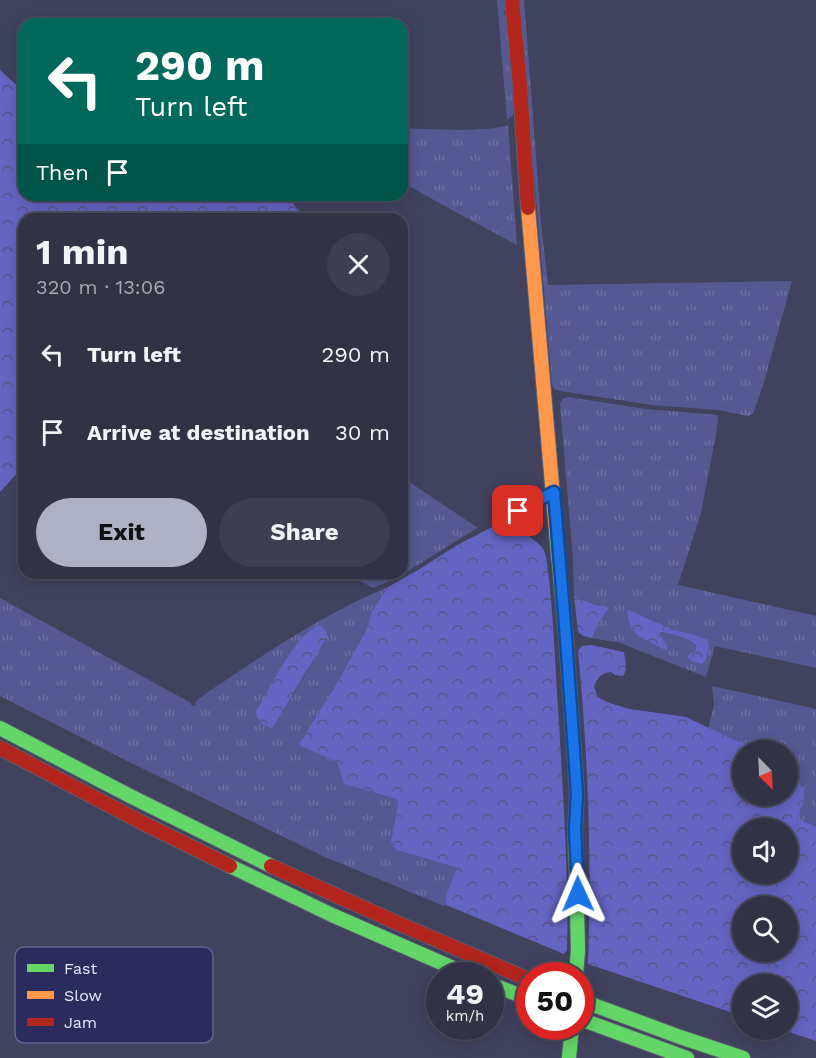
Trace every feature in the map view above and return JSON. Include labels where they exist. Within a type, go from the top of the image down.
[{"type":"main road","points":[[512,0],[577,793],[575,829],[577,962]]},
{"type":"main road","points":[[0,728],[277,869],[383,918],[516,974]]},
{"type":"main road","points":[[0,748],[116,810],[269,885],[440,962]]},
{"type":"main road","points":[[594,1005],[743,1058]]},
{"type":"main road","points":[[594,1024],[687,1058]]},
{"type":"main road","points":[[569,1055],[571,1040]]},
{"type":"street","points":[[504,518],[554,492]]},
{"type":"green space","points":[[497,0],[506,0],[504,15],[507,16],[514,111],[507,120]]},
{"type":"green space","points":[[519,0],[524,0],[548,285],[792,281],[753,414],[748,416],[718,410],[652,405],[554,389]]},
{"type":"green space","points":[[0,70],[18,86],[18,201],[291,201],[301,213],[18,213],[18,472],[0,492]]},
{"type":"green space","points":[[508,125],[517,245],[408,185],[408,128],[472,130]]},
{"type":"green space","points":[[568,397],[646,409],[718,415],[701,513],[678,585],[816,616],[816,668],[715,646],[706,677],[620,643],[592,638],[609,608],[574,596],[560,404],[562,399]],"holes":[[[627,612],[673,630],[706,639],[710,642],[707,656],[696,651],[696,646],[688,641],[670,634],[661,632],[659,635],[664,640],[660,647],[647,640],[629,624]]]},
{"type":"green space","points":[[408,481],[478,528],[408,571]]},
{"type":"green space","points":[[519,515],[522,518],[525,532],[541,546],[547,561],[553,623],[566,864],[567,950],[564,954],[446,905],[446,895],[456,870],[455,867],[397,850],[392,846],[398,804],[396,799],[344,784],[337,762],[299,744],[337,683],[366,631],[372,611],[388,587],[402,579],[408,579],[408,576],[457,545]]},
{"type":"green space","points":[[356,579],[393,579],[387,582],[373,588]]},
{"type":"green space","points":[[388,587],[372,611],[366,631],[337,683],[299,744],[337,762],[344,784],[396,799],[398,804],[392,846],[455,867],[444,906],[325,857],[131,763],[0,696],[0,598],[195,706],[196,701],[269,651],[319,621]],"holes":[[[295,646],[317,651],[305,675],[273,728],[267,694],[275,678]]]},
{"type":"green space","points":[[574,596],[609,608],[592,638],[578,632]]},
{"type":"green space","points":[[629,610],[674,630],[709,640],[706,660],[702,664],[689,660],[687,656],[696,651],[696,646],[680,637],[661,632],[659,635],[666,645],[665,650],[640,636],[628,621],[627,612]]},
{"type":"green space","points":[[321,625],[327,632],[326,638],[273,728],[263,725],[259,722],[256,712],[276,676],[303,637]]},
{"type":"green space","points":[[591,645],[624,652],[625,673],[623,676],[611,672],[602,675],[594,687],[598,697],[630,709],[686,717],[735,740],[732,740],[732,806],[798,806],[798,781],[804,793],[804,801],[798,819],[816,827],[816,1041],[798,1035],[798,974],[732,974],[732,1013],[594,966],[594,962],[588,962],[590,885],[588,807],[578,651],[582,646]]},
{"type":"green space","points":[[712,686],[816,709],[816,827],[798,820],[803,793],[798,781],[798,740],[736,740],[708,729],[714,704]]},
{"type":"traffic: fast","points":[[556,531],[577,793],[575,829],[577,962]]},
{"type":"traffic: fast","points":[[0,728],[271,866]]},
{"type":"traffic: fast","points":[[230,866],[332,915],[439,962]]},
{"type":"traffic: fast","points":[[504,989],[516,994]]},
{"type":"traffic: fast","points":[[594,1005],[743,1058]]},
{"type":"traffic: fast","points":[[594,1024],[687,1058]]},
{"type":"traffic: fast","points":[[569,1058],[571,1040]]},
{"type":"traffic: slow","points":[[528,208],[556,531]]},
{"type":"traffic: jam","points":[[512,0],[528,208]]},
{"type":"traffic: jam","points":[[0,748],[230,866]]},
{"type":"traffic: jam","points":[[271,866],[516,974]]},
{"type":"route","points":[[518,511],[554,492],[577,793],[575,829],[578,894]]}]
